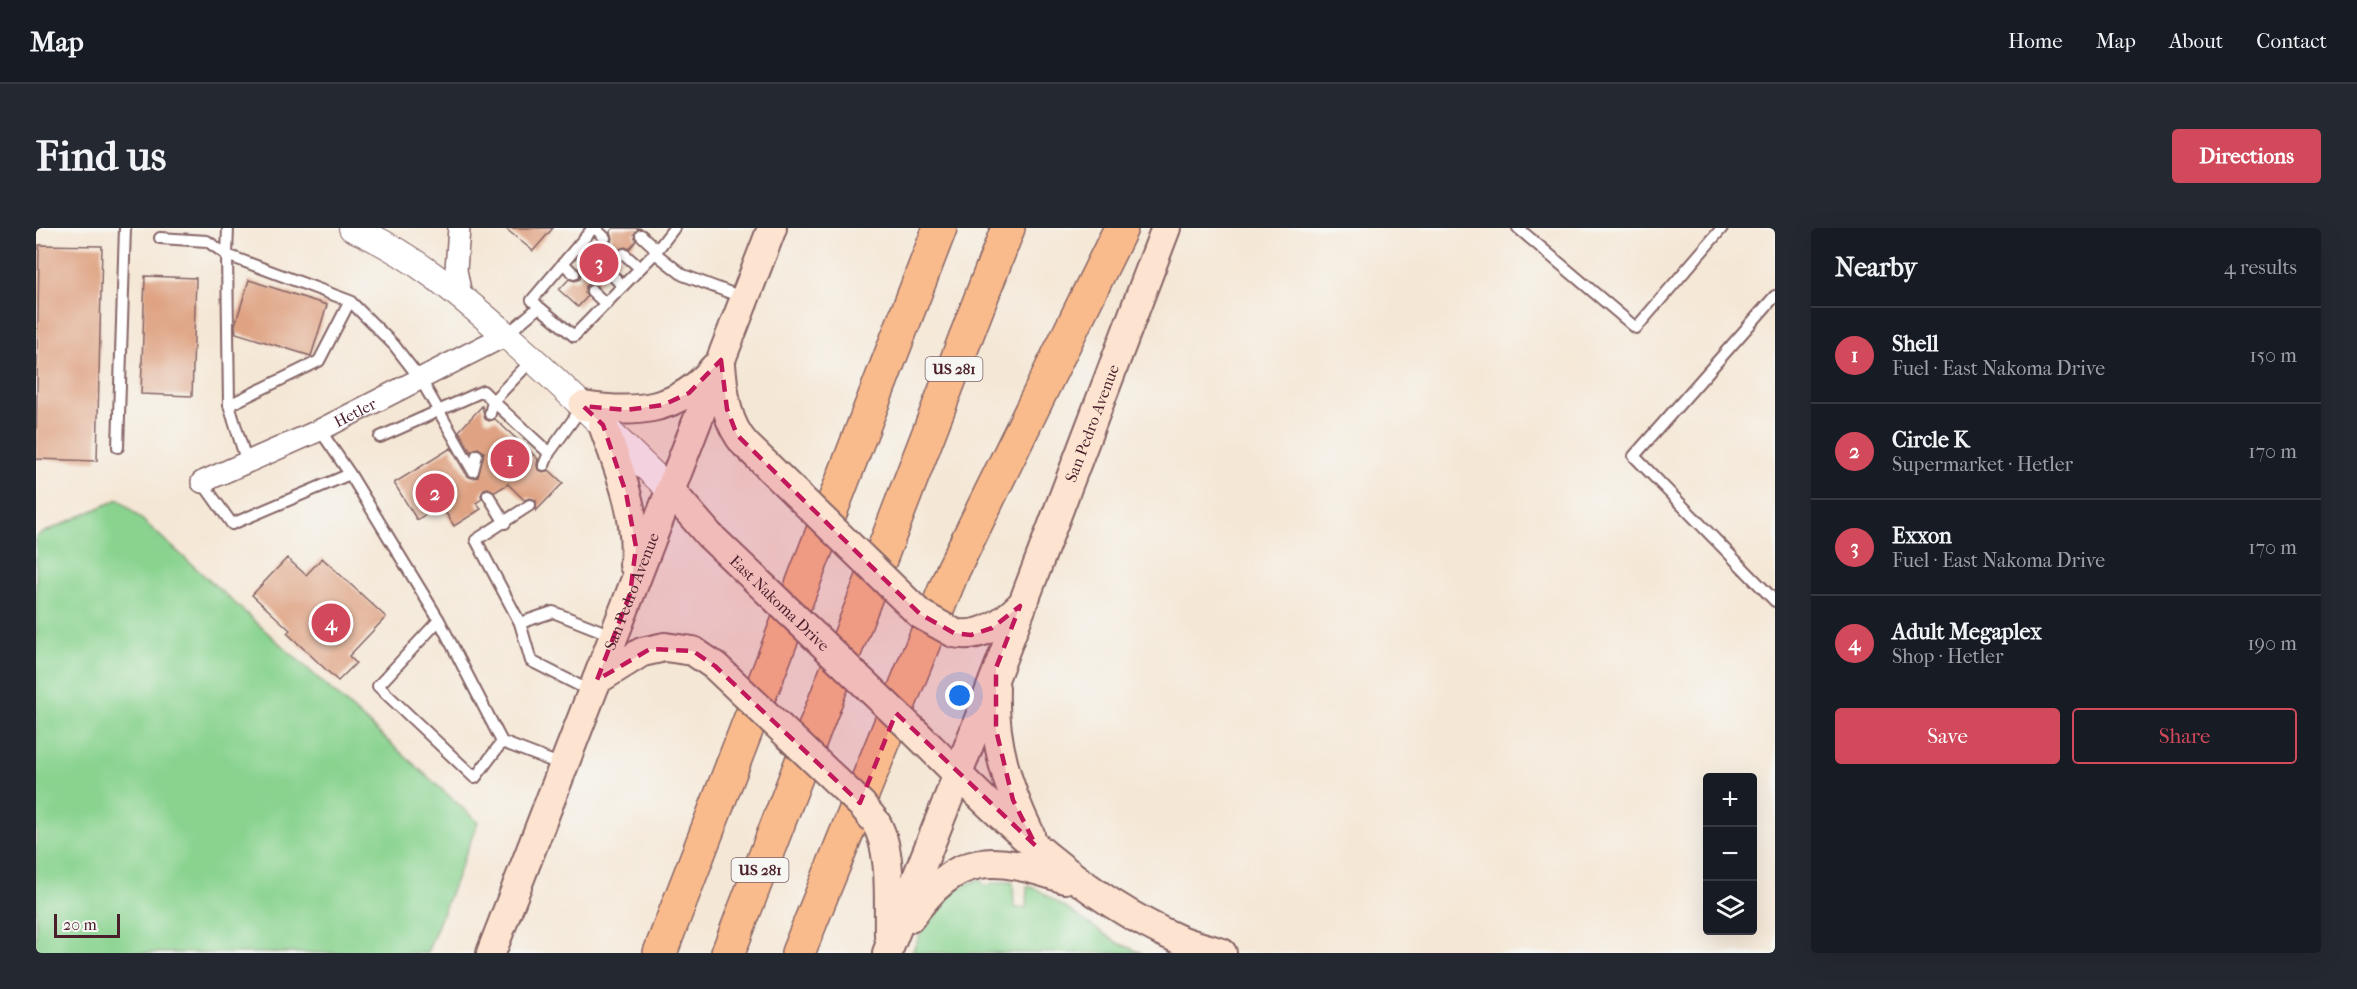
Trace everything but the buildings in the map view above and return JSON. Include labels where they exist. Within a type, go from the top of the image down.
[{"type":"highway","points":[[660,953],[940,228]]},
{"type":"highway","name":"US 281","points":[[728,953],[1008,228]]},
{"type":"highway","points":[[798,953],[953,570],[1121,228]]},
{"type":"main road","name":"San Pedro Avenue","points":[[491,953],[772,228]]},
{"type":"main road","name":"San Pedro Avenue","points":[[888,950],[958,774],[996,668],[1166,228]]},
{"type":"main road","points":[[721,360],[731,424],[745,444],[920,614],[954,633],[971,635],[985,632],[1011,615],[1020,606]]},
{"type":"main road","points":[[630,594],[636,547],[633,520],[626,493],[593,415],[663,405],[689,393],[721,360]]},
{"type":"main road","name":"East Nakoma Drive","points":[[670,490],[709,535],[1036,846],[1084,886],[1138,920],[1180,940],[1222,953]]},
{"type":"main road","points":[[594,686],[642,652],[665,647],[693,651],[715,666],[862,805],[881,831],[885,853],[888,950]]},
{"type":"main road","points":[[996,668],[995,698],[999,747],[1013,800],[1036,846]]},
{"type":"main road","points":[[888,950],[931,891],[956,872],[971,866],[997,862],[1024,865],[1084,886]]},
{"type":"street","name":"East Nakoma Drive","points":[[359,228],[429,271],[461,295],[533,359],[670,490]]},
{"type":"street","points":[[459,228],[456,270],[461,295]]},
{"type":"street","name":"Hetler","points":[[202,482],[320,430],[506,335]]},
{"type":"lane","points":[[118,447],[125,228]]},
{"type":"lane","points":[[228,228],[229,405],[247,463]]},
{"type":"lane","points":[[605,238],[594,228],[532,300],[574,336],[656,251],[671,229]]},
{"type":"lane","points":[[1518,228],[1636,328],[1722,228]]},
{"type":"lane","points":[[641,235],[683,274],[745,298]]},
{"type":"lane","points":[[160,238],[207,241],[227,255],[350,301],[393,345],[421,380],[473,471],[477,455]]},
{"type":"lane","points":[[579,244],[590,255]]},
{"type":"lane","points":[[624,254],[640,268]]},
{"type":"lane","points":[[563,263],[574,274]]},
{"type":"lane","points":[[609,272],[623,286]]},
{"type":"lane","points":[[592,291],[606,304]]},
{"type":"lane","points":[[1775,296],[1634,456],[1775,602]]},
{"type":"lane","points":[[229,405],[319,361],[350,301]]},
{"type":"lane","points":[[506,335],[539,307]]},
{"type":"lane","points":[[490,414],[494,401],[533,359]]},
{"type":"lane","points":[[380,437],[483,391],[549,453]]},
{"type":"lane","points":[[544,465],[549,453],[593,415]]},
{"type":"lane","points":[[320,430],[350,474],[439,620],[502,742],[564,765]]},
{"type":"lane","points":[[202,482],[232,524],[350,474]]},
{"type":"lane","points":[[488,495],[505,523]]},
{"type":"lane","points":[[530,505],[477,540],[520,623],[531,661],[594,686]]},
{"type":"lane","points":[[520,623],[553,612],[615,636]]},
{"type":"lane","points":[[439,620],[378,686],[475,778],[502,742]]},
{"type":"highlighted area","points":[[721,360],[727,409],[737,435],[920,614],[954,633],[971,635],[992,628],[1020,606],[996,668],[996,730],[1013,800],[1036,846],[896,713],[860,803],[715,666],[693,651],[650,649],[597,680],[630,594],[636,547],[626,493],[603,425],[583,406],[626,410],[663,405],[689,393]]},
{"type":"green space","points":[[119,499],[478,822],[427,953],[36,953],[36,536]]},
{"type":"green space","points":[[981,879],[984,886],[997,882],[1013,882],[1014,908],[1026,908],[1027,886],[1037,889],[1118,943],[1142,953],[912,953],[923,927],[945,897]]},
{"type":"place","name":"Exxon","points":[[599,263]]},
{"type":"place","name":"Shell","points":[[510,459]]},
{"type":"place","name":"Circle K","points":[[435,493]]},
{"type":"place","name":"Adult Megaplex","points":[[331,623]]}]
